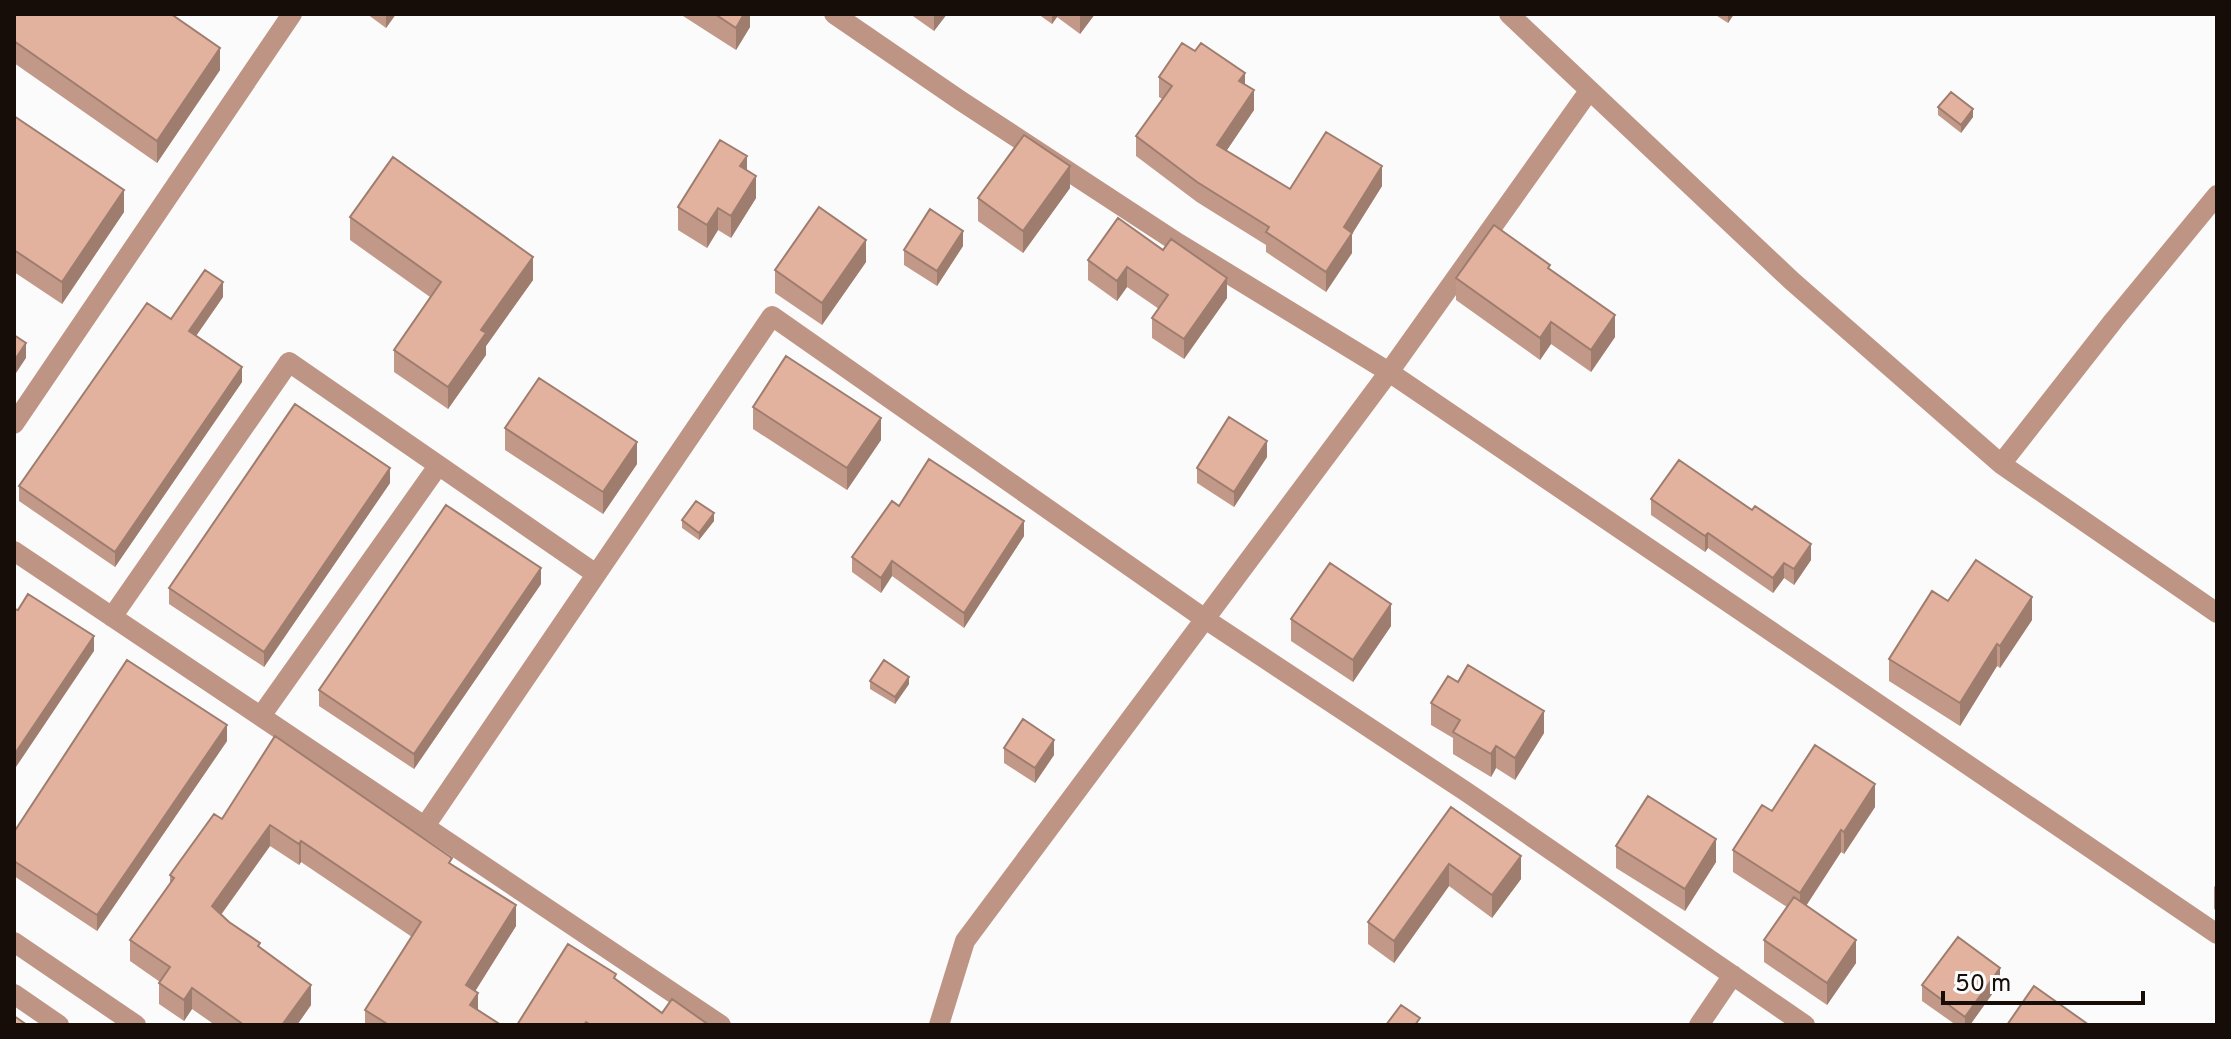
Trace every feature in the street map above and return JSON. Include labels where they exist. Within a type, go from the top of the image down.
[{"type":"street","points":[[14,424],[292,14]]},
{"type":"street","points":[[834,14],[1178,243],[1389,372],[2217,934]]},
{"type":"street","points":[[1509,14],[1792,281],[2001,464],[2217,613]]},
{"type":"street","points":[[939,1025],[965,941],[1389,372],[1589,91]]},
{"type":"street","points":[[2001,464],[2217,195]]},
{"type":"street","points":[[425,826],[772,316],[1205,619],[1468,793],[1805,1025]]},
{"type":"street","points":[[112,617],[289,362],[596,574]]},
{"type":"street","points":[[261,716],[438,466]]},
{"type":"street","points":[[14,551],[721,1025]]},
{"type":"street","points":[[14,942],[136,1025]]},
{"type":"street","points":[[1699,1025],[1733,975]]},
{"type":"street","points":[[14,994],[59,1025]]},
{"type":"building","points":[[14,14],[171,14],[220,48],[157,141],[14,41]]},
{"type":"building","points":[[715,14],[744,14],[736,28]]},
{"type":"building","points":[[1182,43],[1195,51],[1201,43],[1245,73],[1239,81],[1254,90],[1217,145],[1290,189],[1326,132],[1382,166],[1344,227],[1352,233],[1326,272],[1266,232],[1269,227],[1197,182],[1136,136],[1172,86],[1159,77]]},
{"type":"building","points":[[1951,92],[1973,109],[1961,125],[1938,107]]},
{"type":"building","points":[[14,116],[124,190],[62,282],[14,250]]},
{"type":"building","points":[[1024,135],[1070,166],[1023,231],[978,198]]},
{"type":"building","points":[[720,140],[747,156],[740,166],[756,176],[731,216],[718,208],[707,225],[678,207]]},
{"type":"building","points":[[393,157],[533,257],[481,330],[486,333],[448,387],[394,350],[441,282],[350,217]]},
{"type":"building","points":[[819,207],[866,240],[822,303],[775,270]]},
{"type":"building","points":[[930,209],[963,231],[937,271],[904,250]]},
{"type":"building","points":[[1118,218],[1163,250],[1171,239],[1227,278],[1184,339],[1152,318],[1168,295],[1127,267],[1117,281],[1088,260]]},
{"type":"building","points":[[1494,225],[1615,315],[1591,350],[1551,322],[1540,338],[1456,278]]},
{"type":"building","points":[[205,270],[223,282],[189,331],[242,367],[115,552],[19,486],[147,303],[171,319]]},
{"type":"building","points":[[14,335],[26,343],[14,361]]},
{"type":"building","points":[[786,356],[881,418],[847,468],[753,407]]},
{"type":"building","points":[[539,378],[637,442],[603,492],[505,428]]},
{"type":"building","points":[[295,404],[390,468],[264,652],[169,588]]},
{"type":"building","points":[[1229,417],[1267,441],[1234,492],[1197,468]]},
{"type":"building","points":[[929,459],[1024,521],[964,613],[892,561],[881,578],[852,557],[892,501],[899,506]]},
{"type":"building","points":[[1679,460],[1752,510],[1755,506],[1811,544],[1794,569],[1784,563],[1773,578],[1708,533],[1705,536],[1651,499]]},
{"type":"building","points":[[696,501],[714,513],[699,533],[682,520]]},
{"type":"building","points":[[446,505],[541,568],[414,754],[319,690]]},
{"type":"building","points":[[1976,560],[2032,597],[2000,646],[1997,644],[1960,703],[1889,659],[1932,591],[1948,601]]},
{"type":"building","points":[[1330,563],[1391,604],[1353,660],[1291,619]]},
{"type":"building","points":[[28,594],[94,636],[14,755],[14,609],[18,610]]},
{"type":"building","points":[[127,660],[227,725],[97,915],[14,861],[14,832]]},
{"type":"building","points":[[884,660],[909,677],[895,697],[870,681]]},
{"type":"building","points":[[1468,665],[1544,711],[1515,758],[1496,746],[1491,754],[1453,732],[1460,720],[1431,703],[1448,676],[1458,682]]},
{"type":"building","points":[[1023,719],[1054,740],[1035,768],[1004,748]]},
{"type":"building","points":[[275,736],[452,858],[449,863],[516,905],[466,985],[478,993],[470,1005],[501,1025],[389,1025],[365,1010],[421,922],[301,841],[299,844],[270,825],[212,906],[260,943],[258,946],[311,985],[282,1025],[244,1025],[192,988],[184,1000],[159,983],[170,967],[130,940],[174,878],[170,875],[214,814],[222,819]]},
{"type":"building","points":[[1815,745],[1875,784],[1800,893],[1733,850],[1762,805],[1772,811]]},
{"type":"building","points":[[1648,796],[1716,839],[1685,889],[1616,846]]},
{"type":"building","points":[[1451,807],[1521,856],[1492,895],[1449,864],[1394,941],[1368,922]]},
{"type":"building","points":[[1794,897],[1856,940],[1827,983],[1764,940]]},
{"type":"building","points":[[1958,937],[2000,968],[1965,1017],[1922,985]]},
{"type":"building","points":[[568,944],[616,974],[614,978],[662,1013],[672,999],[709,1025],[591,1025],[586,1022],[584,1025],[517,1025]]},
{"type":"building","points":[[2034,986],[2089,1025],[2007,1025]]},
{"type":"building","points":[[1401,1005],[1420,1018],[1415,1025],[1386,1025]]},
{"type":"building","points":[[14,1016],[27,1025],[14,1025]]}]
